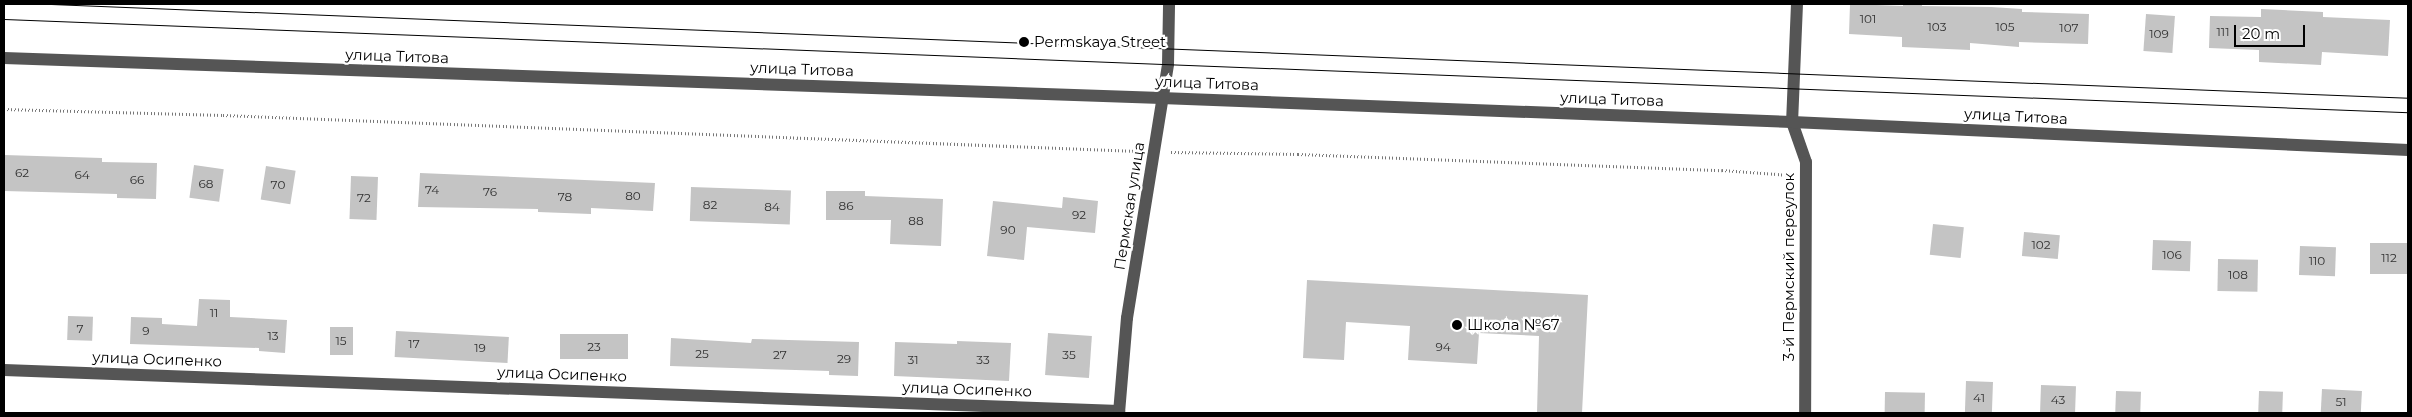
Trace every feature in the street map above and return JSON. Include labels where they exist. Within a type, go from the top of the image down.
[{"type":"street","name":"Пермская улица","points":[[1119,412],[1127,318],[1168,64],[1170,4]]},
{"type":"street","name":"3-й Пермский переулок","points":[[1797,4],[1792,122],[1806,162],[1805,413]]},
{"type":"street","name":"улица Титова","points":[[4,58],[1792,122],[2408,150]]},
{"type":"street","name":"улица Осипенко","points":[[4,370],[1119,412]]},
{"type":"path","points":[[4,109],[223,115],[1154,152],[1298,154],[1722,170],[1806,177]]},
{"type":"building","points":[[1850,4],[1903,6],[1903,4],[1922,4],[1922,6],[2022,9],[2022,12],[2089,14],[2088,44],[2019,42],[2019,47],[1970,43],[1970,50],[1902,47],[1902,37],[1849,34]]},
{"type":"building","points":[[2261,9],[2323,12],[2323,17],[2390,20],[2388,56],[2322,52],[2321,65],[2259,62],[2259,50],[2209,48],[2210,16],[2261,17]]},
{"type":"building","points":[[2146,14],[2175,16],[2172,53],[2143,51]]},
{"type":"building","points":[[4,155],[102,158],[102,162],[157,163],[156,199],[117,198],[117,194],[4,191]]},
{"type":"building","points":[[194,165],[224,169],[219,202],[189,198]]},
{"type":"building","points":[[266,166],[296,171],[290,204],[261,200]]},
{"type":"building","points":[[420,173],[655,183],[653,211],[591,208],[591,214],[538,212],[538,209],[418,207]]},
{"type":"building","points":[[351,176],[378,177],[376,220],[349,219]]},
{"type":"building","points":[[691,187],[791,190],[790,224],[690,221]]},
{"type":"building","points":[[826,191],[865,191],[865,196],[943,199],[941,246],[890,244],[891,220],[826,220]]},
{"type":"building","points":[[1063,197],[1098,201],[1095,233],[1027,227],[1024,260],[987,256],[993,201],[1062,208]]},
{"type":"building","points":[[1933,224],[1964,227],[1961,258],[1930,255]]},
{"type":"building","points":[[2024,232],[2060,235],[2058,259],[2022,256]]},
{"type":"building","points":[[2153,240],[2191,241],[2190,271],[2152,270]]},
{"type":"building","points":[[2370,243],[2408,243],[2408,274],[2370,274]]},
{"type":"building","points":[[2300,246],[2336,247],[2335,276],[2299,275]]},
{"type":"building","points":[[2218,259],[2258,260],[2257,292],[2217,291]]},
{"type":"building","points":[[1307,280],[1588,295],[1582,413],[1537,413],[1539,336],[1479,333],[1477,364],[1408,360],[1410,326],[1346,322],[1344,360],[1303,358]]},
{"type":"building","points":[[199,299],[230,300],[230,317],[287,320],[285,353],[259,351],[259,348],[130,344],[131,317],[162,318],[162,324],[197,326]]},
{"type":"building","points":[[68,316],[93,317],[92,341],[67,340]]},
{"type":"building","points":[[330,327],[353,327],[353,355],[330,355]]},
{"type":"building","points":[[396,331],[509,337],[507,363],[395,357]]},
{"type":"building","points":[[1048,333],[1092,336],[1089,378],[1045,375]]},
{"type":"building","points":[[560,334],[628,334],[628,359],[560,359]]},
{"type":"building","points":[[671,338],[751,343],[752,339],[859,342],[858,376],[829,375],[829,371],[670,366]]},
{"type":"building","points":[[957,341],[1011,343],[1009,381],[894,376],[895,342],[957,344]]},
{"type":"building","points":[[1966,381],[1993,382],[1992,413],[1965,413]]},
{"type":"building","points":[[2041,385],[2076,386],[2075,413],[2040,413]]},
{"type":"building","points":[[2322,389],[2362,391],[2361,413],[2321,413]]},
{"type":"building","points":[[2116,391],[2141,392],[2140,413],[2115,413]]},
{"type":"building","points":[[2259,391],[2283,392],[2282,413],[2258,413]]},
{"type":"building","points":[[1885,392],[1925,393],[1925,413],[1885,413]]},
{"type":"tram line","points":[[51,4],[2408,98]]},
{"type":"tram line","points":[[4,19],[2408,112]]},
{"type":"place","name":"Permskaya Street","points":[[1024,42]]},
{"type":"place","name":"Школа №67","points":[[1457,325]]}]
